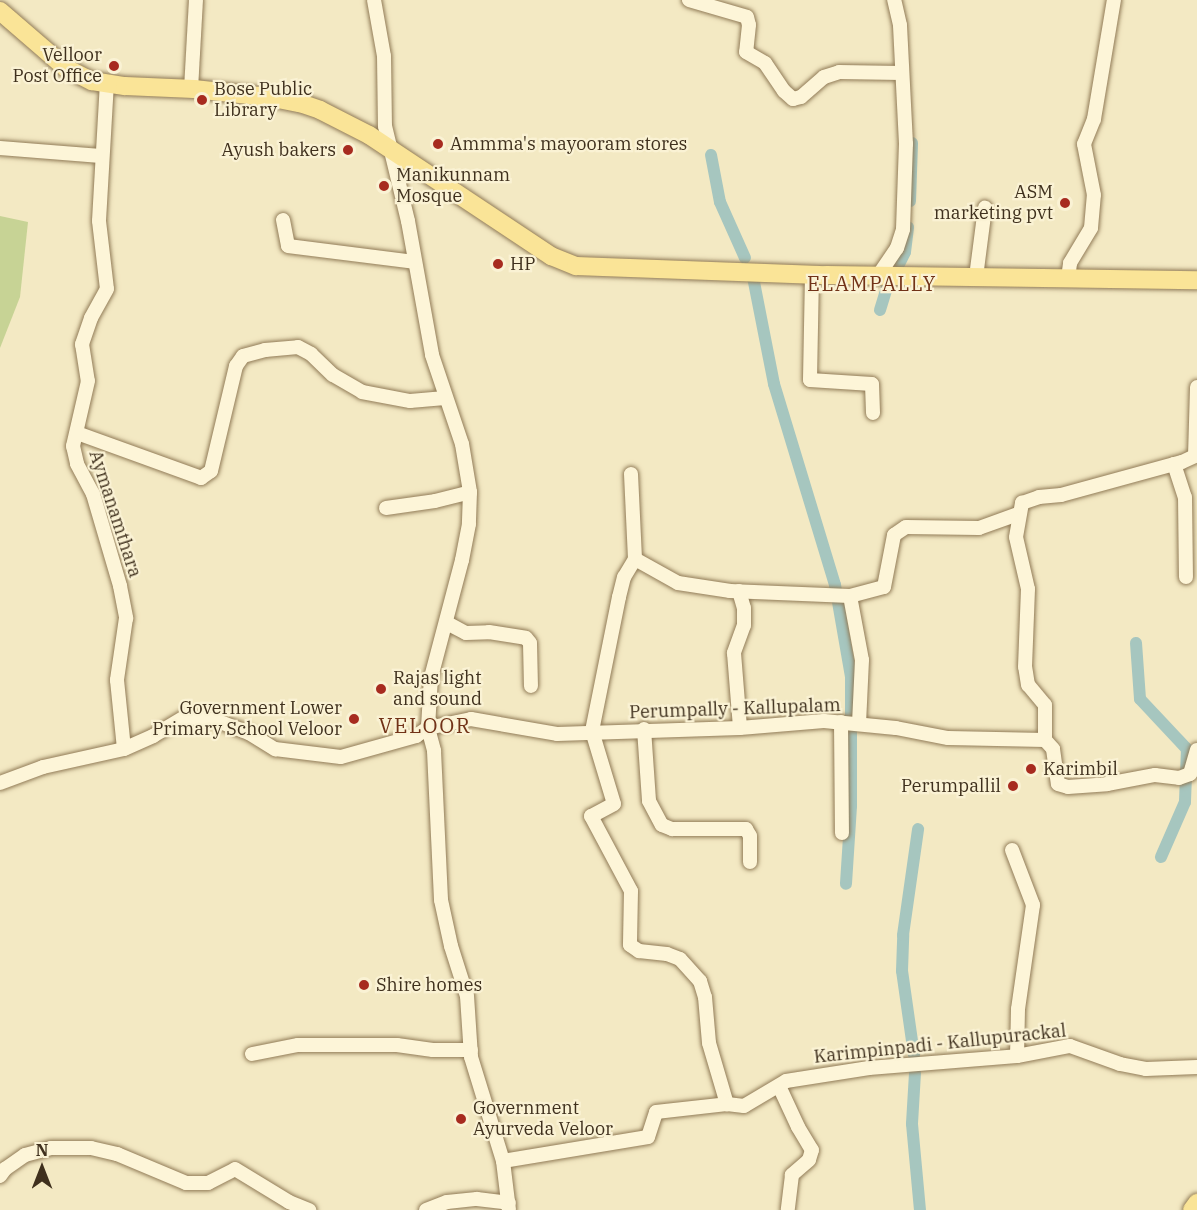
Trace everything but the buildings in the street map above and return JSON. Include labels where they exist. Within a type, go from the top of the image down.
[{"type":"main road","points":[[0,11],[66,68],[92,81],[134,87],[191,89],[300,103],[337,118],[390,150],[551,256],[588,268],[888,277],[1197,280]]},
{"type":"main road","points":[[1192,1210],[1197,1203]]},
{"type":"street","points":[[191,89],[196,0]]},
{"type":"street","points":[[374,0],[384,56],[385,126],[408,221],[432,356],[462,444],[470,492],[469,524],[447,623],[431,677],[428,728],[434,751],[441,900],[451,946],[467,996],[471,1050],[503,1161],[509,1207],[477,1199],[447,1202],[426,1210]]},
{"type":"street","points":[[689,0],[747,17],[749,25],[746,52],[765,63],[784,91],[793,99],[801,97],[824,77],[838,72],[901,73]]},
{"type":"street","points":[[888,277],[903,229],[906,144],[900,25],[894,0]]},
{"type":"street","points":[[1068,278],[1070,263],[1091,228],[1094,195],[1084,144],[1094,119],[1114,0]]},
{"type":"street","name":"Aymanamthara","points":[[107,82],[99,221],[107,288],[91,318],[82,344],[88,381],[74,446],[77,464],[96,504],[120,586],[126,618],[117,680],[124,748]]},
{"type":"street","points":[[0,148],[101,156]]},
{"type":"street","points":[[976,278],[985,208]]},
{"type":"street","points":[[283,220],[288,246],[414,262]]},
{"type":"street","points":[[812,275],[810,380],[872,384],[873,413]]},
{"type":"street","points":[[77,432],[201,478],[211,471],[236,366],[243,356],[265,350],[298,347],[311,354],[333,375],[362,392],[410,401],[445,398]]},
{"type":"street","points":[[1197,387],[1195,456],[1174,464],[1060,495],[1039,497],[1022,503],[1018,514],[1016,537],[1028,589],[1025,667],[1028,685],[1045,705],[1045,740],[1053,748],[1058,784],[1068,787],[1155,775],[1179,778],[1190,774],[1197,750]]},
{"type":"street","points":[[1174,464],[1185,497],[1186,577]]},
{"type":"street","points":[[631,474],[635,559],[624,577],[592,731],[614,804],[591,816],[631,891],[630,945],[639,951],[667,954],[680,959],[699,981],[705,996],[709,1043],[727,1104]]},
{"type":"street","points":[[386,508],[435,501],[470,492]]},
{"type":"street","points":[[635,559],[678,583],[739,591],[841,595],[884,587],[894,535],[906,527],[979,528],[1018,514]]},
{"type":"street","points":[[739,591],[744,608],[744,625],[734,653],[740,728]]},
{"type":"street","points":[[841,595],[862,660],[859,724]]},
{"type":"street","points":[[447,623],[466,633],[489,632],[526,638],[530,643],[531,686]]},
{"type":"street","name":"Perumpally - Kallupalam","points":[[0,783],[43,767],[124,748],[153,736],[185,717],[215,720],[249,733],[275,749],[340,757],[416,736],[428,728],[471,719],[557,734],[576,735],[592,731],[740,728],[810,722],[841,722],[948,738],[1045,740]]},
{"type":"street","points":[[841,722],[842,833]]},
{"type":"street","points":[[644,729],[649,801],[662,825],[672,829],[746,829],[750,836],[750,862]]},
{"type":"street","points":[[1012,850],[1033,905],[1018,1009],[1017,1056]]},
{"type":"street","points":[[252,1054],[298,1045],[397,1045],[433,1050],[471,1050]]},
{"type":"street","name":"Karimpinpadi - Kallupurackal","points":[[503,1161],[648,1137],[656,1112],[727,1104],[744,1106],[796,1078],[869,1068],[1017,1056],[1070,1046],[1120,1064],[1146,1069],[1197,1067]]},
{"type":"street","points":[[779,1086],[798,1127],[812,1150],[809,1160],[792,1176],[788,1210]]},
{"type":"street","points":[[0,1176],[5,1169],[25,1155],[51,1148],[92,1148],[117,1154],[186,1183],[208,1183],[235,1169],[289,1202],[309,1210]]},
{"type":"green space","points":[[0,216],[28,222],[20,297],[0,348]]},
{"type":"waterway","points":[[910,201],[912,143]]},
{"type":"waterway","points":[[711,155],[720,202],[745,258]]},
{"type":"waterway","points":[[880,310],[886,290],[905,252],[908,227]]},
{"type":"waterway","points":[[753,277],[774,384],[835,585],[851,677],[851,806],[846,884]]},
{"type":"waterway","points":[[1136,643],[1140,699],[1187,749],[1185,802],[1161,857]]},
{"type":"waterway","points":[[914,1055],[902,971],[903,935],[918,829]]},
{"type":"waterway","points":[[915,1073],[912,1124],[920,1210]]},
{"type":"place","name":"Velloor Post Office","points":[[114,66]]},
{"type":"place","name":"Bose Public Library","points":[[202,100]]},
{"type":"place","name":"Ammma's mayooram stores","points":[[438,144]]},
{"type":"place","name":"Ayush bakers","points":[[348,150]]},
{"type":"place","name":"Manikunnam Mosque","points":[[384,186]]},
{"type":"place","name":"ASM marketing pvt","points":[[1065,203]]},
{"type":"place","name":"HP","points":[[498,264]]},
{"type":"place","name":"Rajas light and sound","points":[[381,689]]},
{"type":"place","name":"Government Lower Primary School Veloor","points":[[354,719]]},
{"type":"place","name":"Karimbil","points":[[1031,769]]},
{"type":"place","name":"Perumpallil","points":[[1013,786]]},
{"type":"place","name":"Shire homes","points":[[364,985]]},
{"type":"place","name":"Government Ayurveda Veloor","points":[[461,1119]]},
{"type":"district","name":"ELAMPALLY","points":[[872,283]]},
{"type":"district","name":"VELOOR","points":[[425,725]]}]
